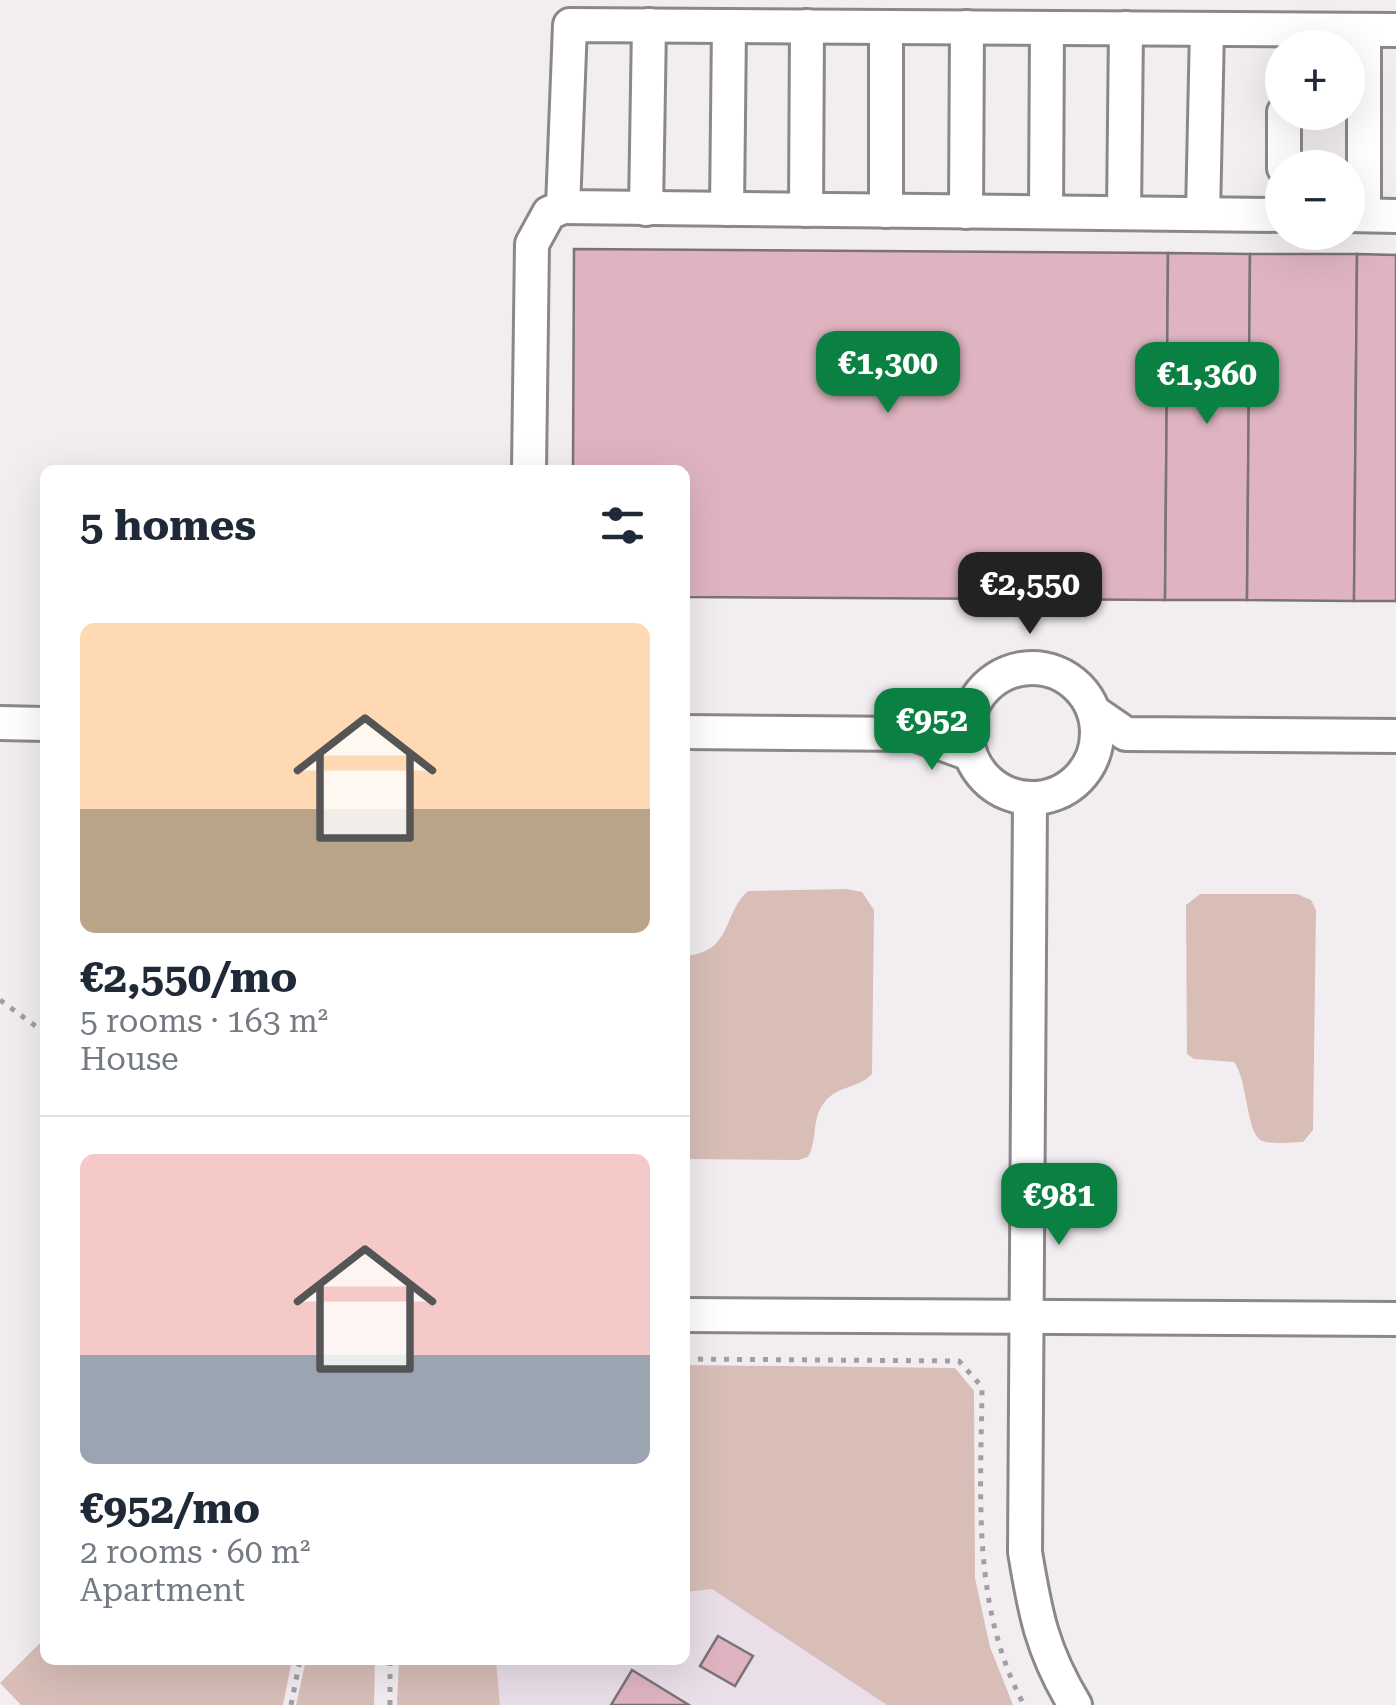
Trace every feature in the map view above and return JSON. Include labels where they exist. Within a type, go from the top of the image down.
[{"type":"street","points":[[563,206],[570,25],[1207,29],[1265,36]]},
{"type":"street","points":[[646,209],[649,25]]},
{"type":"street","points":[[727,209],[729,26]]},
{"type":"street","points":[[806,210],[807,26]]},
{"type":"street","points":[[886,27],[886,211]]},
{"type":"street","points":[[966,212],[967,27]]},
{"type":"street","points":[[1046,212],[1047,28]]},
{"type":"street","points":[[1124,213],[1126,28]]},
{"type":"street","points":[[1204,214],[1207,29]]},
{"type":"street","points":[[1369,215],[1380,30]]},
{"type":"street","points":[[529,465],[532,244],[549,212],[563,206],[1265,214]]},
{"type":"street","points":[[1011,671],[1051,671],[1084,694],[1094,712],[1094,754],[1070,787],[1050,796],[1010,796],[992,786],[970,754],[966,734],[978,696],[1011,671]]},
{"type":"street","points":[[1094,712],[1126,734]]},
{"type":"street","points":[[915,734],[970,714]]},
{"type":"street","points":[[0,724],[40,724]]},
{"type":"street","points":[[690,732],[915,734],[970,754]]},
{"type":"street","points":[[1094,754],[1126,734],[1396,736]]},
{"type":"street","points":[[1030,799],[1025,1552],[1036,1621],[1053,1669],[1075,1705]]},
{"type":"street","points":[[690,1314],[1396,1320]]},
{"type":"path","points":[[0,1000],[40,1029]]},
{"type":"path","points":[[690,1359],[959,1362],[982,1386],[984,1580],[992,1626],[1024,1705]]},
{"type":"path","points":[[291,1705],[299,1665]]},
{"type":"path","points":[[390,1665],[390,1705]]},
{"type":"shaded area","points":[[748,891],[862,892],[874,910],[872,1074],[824,1103],[817,1116],[808,1157],[690,1159],[690,955],[719,940]]},
{"type":"shaded area","points":[[1200,894],[1297,894],[1311,900],[1316,910],[1313,1130],[1303,1142],[1272,1143],[1257,1137],[1234,1062],[1194,1059],[1187,1054],[1186,905]]},
{"type":"shaded area","points":[[690,1365],[955,1368],[974,1391],[975,1578],[990,1647],[1013,1705],[887,1705],[712,1589],[690,1591]]},
{"type":"shaded area","points":[[711,1588],[887,1705],[500,1705],[496,1665],[690,1665],[690,1591]]},
{"type":"shaded area","points":[[40,1643],[40,1665],[291,1665],[283,1705],[21,1705],[0,1683]]},
{"type":"shaded area","points":[[305,1665],[375,1665],[374,1705],[296,1705]]},
{"type":"shaded area","points":[[399,1665],[496,1665],[500,1705],[397,1705]]},
{"type":"building","points":[[574,249],[1168,253],[1165,600],[690,597],[690,465],[573,465]]},
{"type":"building","points":[[1168,253],[1250,254],[1247,600],[1165,600]]},
{"type":"building","points":[[1250,254],[1357,254],[1354,601],[1247,600]]},
{"type":"building","points":[[1357,254],[1396,255],[1396,601],[1354,601]]},
{"type":"building","points":[[718,1636],[753,1656],[735,1686],[700,1666]]},
{"type":"building","points":[[632,1670],[689,1705],[611,1705]]}]
